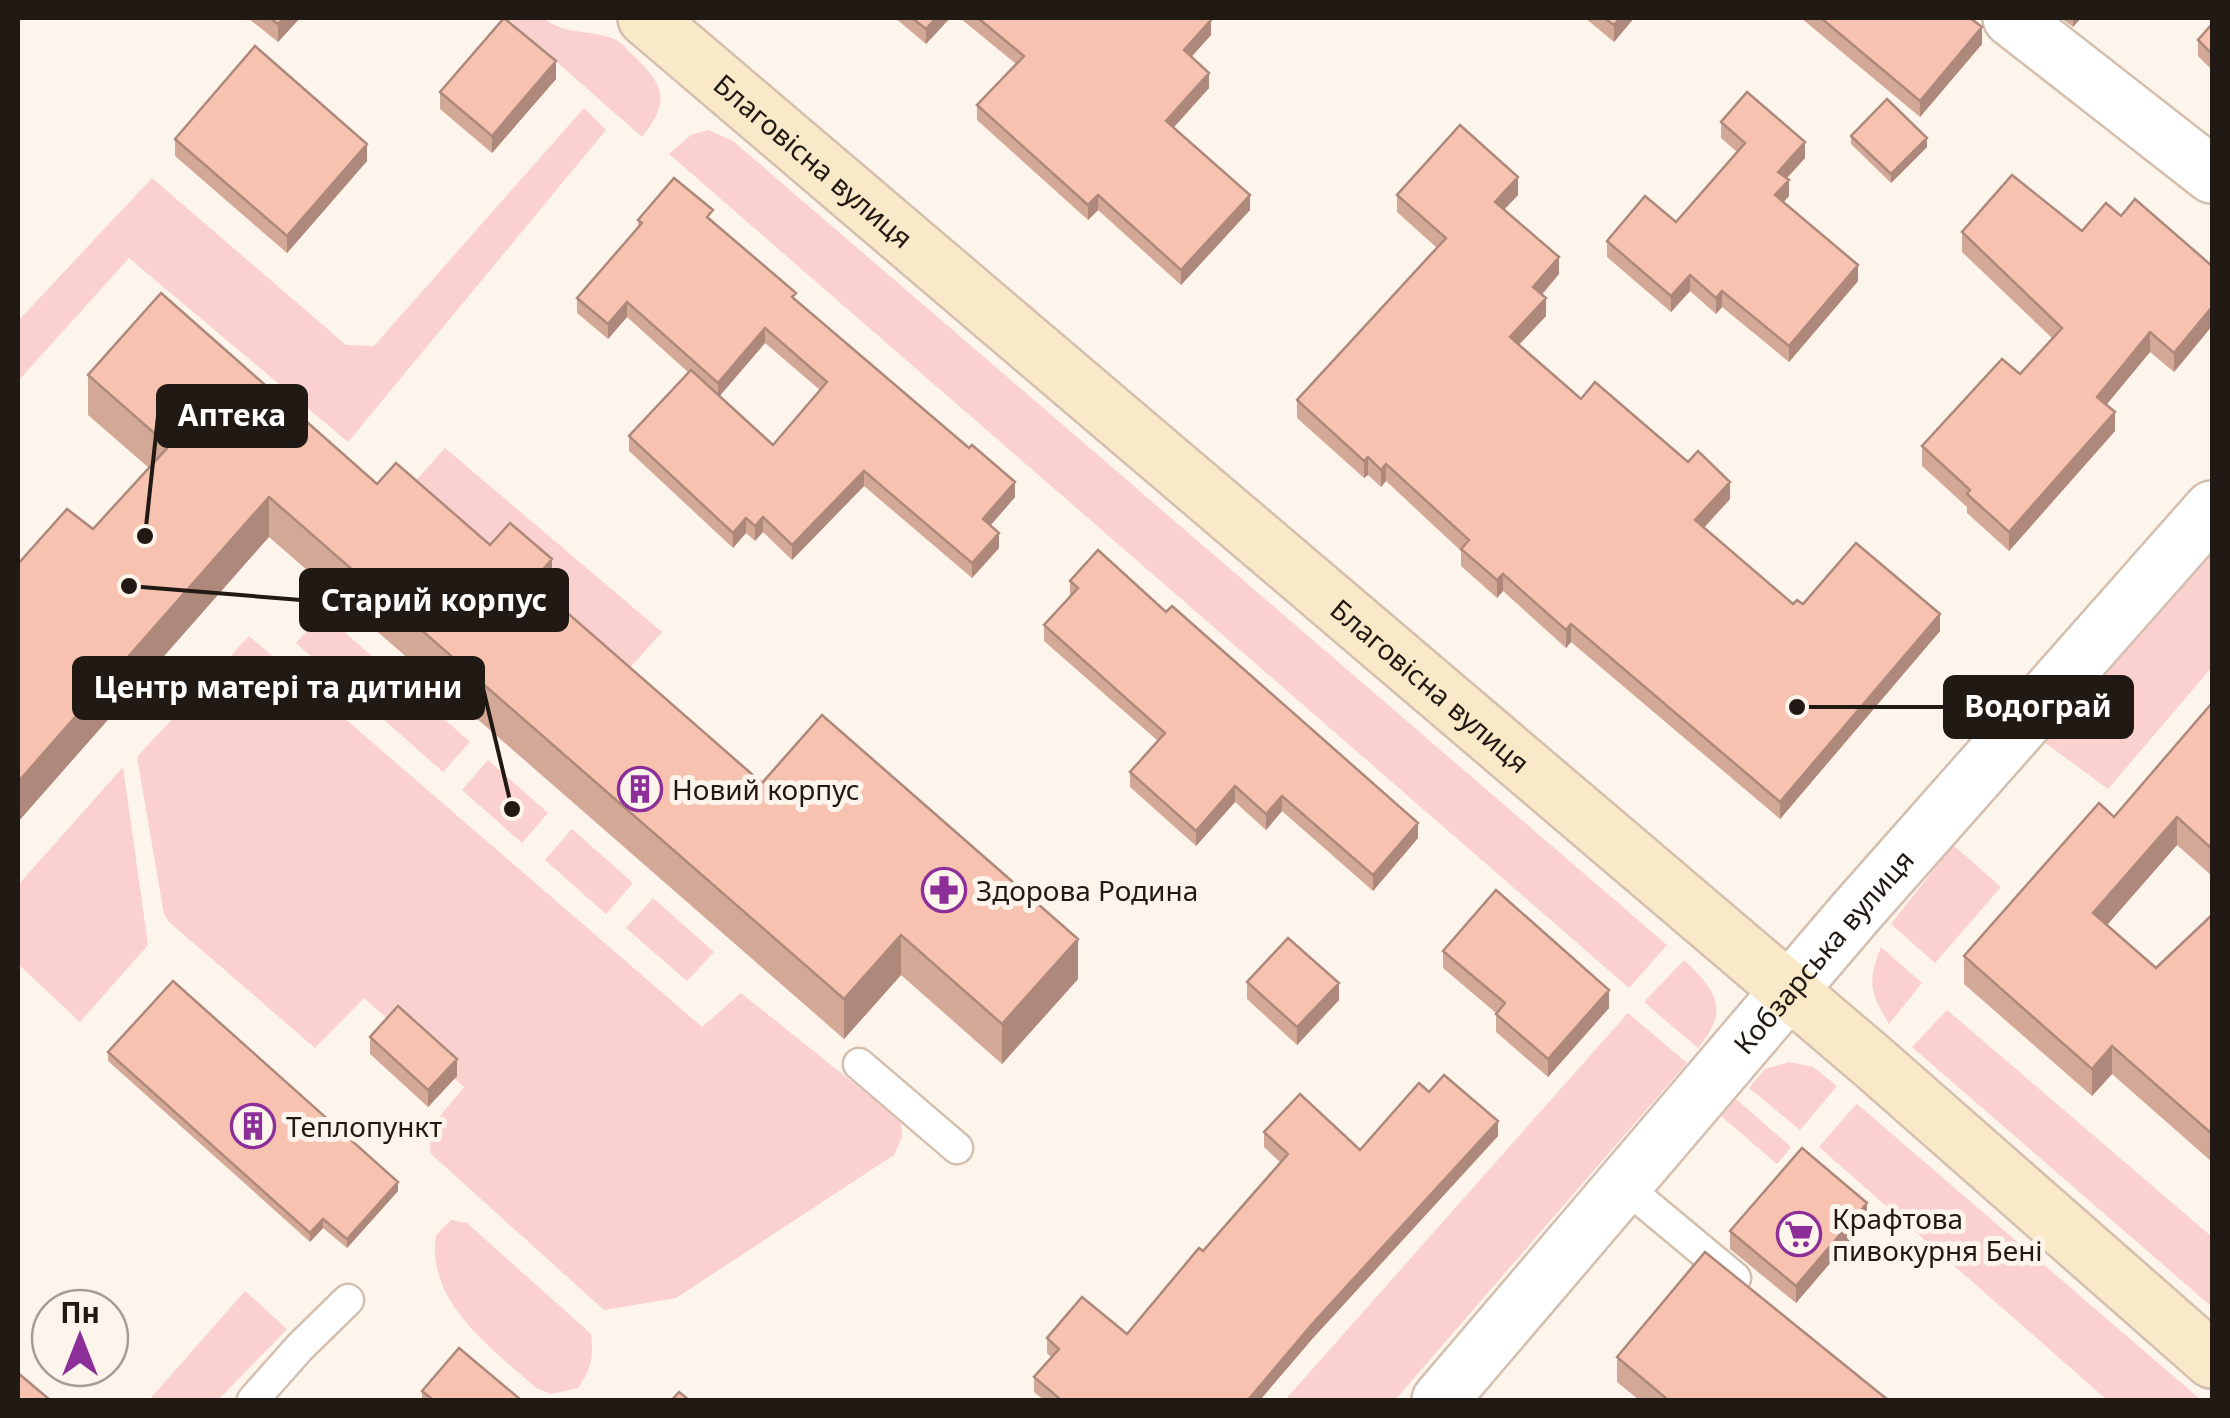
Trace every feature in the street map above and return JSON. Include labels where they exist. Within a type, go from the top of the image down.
[{"type":"main road","name":"Благовісна вулиця","points":[[646,18],[2211,1356]]},
{"type":"street","points":[[2011,18],[2212,175]]},
{"type":"street","name":"Кобзарська вулиця","points":[[1440,1400],[1855,913],[2212,509]]},
{"type":"lane","points":[[859,1064],[957,1148]]},
{"type":"lane","points":[[1622,1184],[1762,1301]]},
{"type":"lane","points":[[253,1400],[348,1300]]},
{"type":"shaded area","points":[[507,18],[544,18],[561,28],[609,37],[622,44],[653,77],[660,95],[657,114],[642,137]]},
{"type":"shaded area","points":[[584,108],[606,130],[348,442],[129,258],[18,381],[18,321],[152,178],[346,345],[374,346]]},
{"type":"shaded area","points":[[708,130],[733,141],[1667,945],[1629,988],[669,154],[691,135]]},
{"type":"shaded area","points":[[445,448],[662,632],[610,690],[396,503]]},
{"type":"shaded area","points":[[2212,551],[2212,667],[2108,789],[2044,742]]},
{"type":"shaded area","points":[[323,613],[382,665],[356,696],[296,643]]},
{"type":"shaded area","points":[[249,636],[702,1027],[741,993],[901,1121],[902,1137],[894,1155],[676,1298],[604,1310],[431,1154],[435,1126],[464,1087],[364,998],[315,1048],[164,914],[137,757]]},
{"type":"shaded area","points":[[409,688],[470,742],[443,772],[383,719]]},
{"type":"shaded area","points":[[488,760],[548,813],[522,843],[462,790]]},
{"type":"shaded area","points":[[123,767],[148,945],[80,1022],[18,964],[18,885]]},
{"type":"shaded area","points":[[572,829],[633,883],[606,914],[545,860]]},
{"type":"shaded area","points":[[1953,845],[2001,887],[1935,963],[1891,924]]},
{"type":"shaded area","points":[[653,898],[714,952],[687,981],[626,928]]},
{"type":"shaded area","points":[[1881,947],[1922,983],[1889,1024],[1878,1004],[1872,979]]},
{"type":"shaded area","points":[[1684,960],[1705,981],[1715,1001],[1714,1023],[1698,1048],[1644,1002]]},
{"type":"shaded area","points":[[1947,1010],[2212,1237],[2212,1307],[1912,1047]]},
{"type":"shaded area","points":[[1628,1013],[1687,1063],[1395,1400],[1285,1400]]},
{"type":"shaded area","points":[[1789,1062],[1813,1067],[1837,1086],[1800,1130],[1749,1088],[1765,1069]]},
{"type":"shaded area","points":[[1736,1099],[1791,1147],[1777,1164],[1721,1116]]},
{"type":"shaded area","points":[[1857,1103],[2201,1400],[2107,1400],[1819,1147]]},
{"type":"shaded area","points":[[451,1220],[467,1223],[591,1334],[590,1363],[578,1388],[551,1394],[536,1388],[466,1322],[441,1282],[436,1259],[436,1235]]},
{"type":"shaded area","points":[[245,1291],[287,1329],[218,1400],[149,1400]]},
{"type":"building","points":[[504,18],[556,61],[492,136],[440,92]]},
{"type":"building","points":[[912,18],[936,18],[926,29]]},
{"type":"building","points":[[978,18],[1208,18],[1211,20],[1184,50],[1209,73],[1166,121],[1250,195],[1181,270],[1098,195],[1088,205],[977,105],[1024,56]]},
{"type":"building","points":[[1821,18],[1970,18],[1982,27],[1920,101]]},
{"type":"building","points":[[2212,24],[2212,54],[2198,40]]},
{"type":"building","points":[[255,46],[367,144],[287,236],[175,139]]},
{"type":"building","points":[[1747,92],[1805,142],[1778,172],[1789,180],[1775,195],[1858,265],[1789,346],[1722,291],[1716,298],[1690,275],[1671,296],[1607,241],[1645,196],[1676,222],[1745,143],[1721,122]]},
{"type":"building","points":[[1887,99],[1927,138],[1891,174],[1851,136]]},
{"type":"building","points":[[1460,125],[1518,177],[1495,202],[1559,257],[1533,287],[1546,298],[1510,337],[1581,399],[1595,382],[1688,462],[1698,451],[1730,482],[1695,520],[1793,604],[1797,600],[1803,604],[1856,543],[1940,614],[1780,802],[1571,624],[1566,630],[1503,574],[1497,580],[1461,549],[1469,540],[1386,464],[1381,470],[1368,457],[1364,461],[1297,400],[1446,238],[1397,195]]},
{"type":"building","points":[[2012,175],[2082,231],[2106,203],[2121,216],[2135,199],[2212,266],[2212,307],[2174,353],[2150,332],[2097,397],[2115,412],[2009,532],[1922,446],[2002,359],[2020,374],[2062,328],[1962,232]]},
{"type":"building","points":[[674,178],[713,210],[707,217],[796,293],[792,297],[969,448],[972,445],[1015,482],[983,519],[999,533],[972,563],[864,471],[792,545],[763,517],[755,526],[746,518],[733,533],[629,436],[691,370],[773,445],[827,382],[765,328],[718,383],[627,302],[608,324],[577,298],[642,223],[638,220]]},
{"type":"building","points":[[161,293],[377,484],[396,463],[490,545],[510,523],[552,559],[532,582],[762,783],[822,715],[1078,939],[1002,1024],[901,935],[844,999],[269,497],[18,782],[18,564],[67,509],[93,529],[169,446],[88,375]]},
{"type":"building","points":[[1098,550],[1166,612],[1172,606],[1418,823],[1373,875],[1282,796],[1266,814],[1235,786],[1196,831],[1130,772],[1165,733],[1044,625],[1078,588],[1070,581]]},
{"type":"building","points":[[2212,703],[2212,849],[2177,817],[2093,913],[2156,968],[2212,915],[2212,1134],[2112,1046],[2092,1069],[1964,956],[2099,803],[2114,817]]},
{"type":"building","points":[[1496,890],[1609,990],[1548,1059],[1496,1014],[1505,1003],[1443,951]]},
{"type":"building","points":[[1288,938],[1339,983],[1297,1027],[1247,982]]},
{"type":"building","name":"Теплопункт","points":[[173,981],[398,1182],[347,1239],[323,1219],[310,1233],[108,1052]]},
{"type":"building","points":[[398,1006],[457,1059],[428,1090],[370,1037]]},
{"type":"building","points":[[1444,1075],[1498,1121],[1248,1400],[1061,1400],[1034,1377],[1059,1349],[1047,1338],[1082,1297],[1127,1334],[1199,1248],[1203,1251],[1288,1154],[1264,1132],[1300,1094],[1360,1150],[1419,1083],[1429,1092]]},
{"type":"building","name":"Крафтова пивокурня Бені","points":[[1802,1148],[1867,1203],[1796,1286],[1730,1231]]},
{"type":"building","points":[[1705,1252],[1888,1400],[1668,1400],[1617,1357]]},
{"type":"building","points":[[459,1348],[521,1400],[433,1400],[422,1391]]},
{"type":"building","points":[[18,1373],[30,1383],[30,1388],[50,1400],[18,1400]]},
{"type":"building","points":[[679,1392],[689,1400],[672,1400]]},
{"type":"place","name":"Аптека","points":[[145,536]]},
{"type":"place","name":"Старий корпус","points":[[129,586]]},
{"type":"place","name":"Водограй","points":[[1797,707]]},
{"type":"place","name":"Новий корпус","points":[[640,789]]},
{"type":"place","name":"Центр матері та дитини","points":[[512,809]]},
{"type":"place","name":"Здорова Родина","points":[[944,890]]},
{"type":"place","name":"Теплопункт","points":[[253,1126]]},
{"type":"place","name":"Крафтова пивокурня Бені","points":[[1799,1234]]}]
